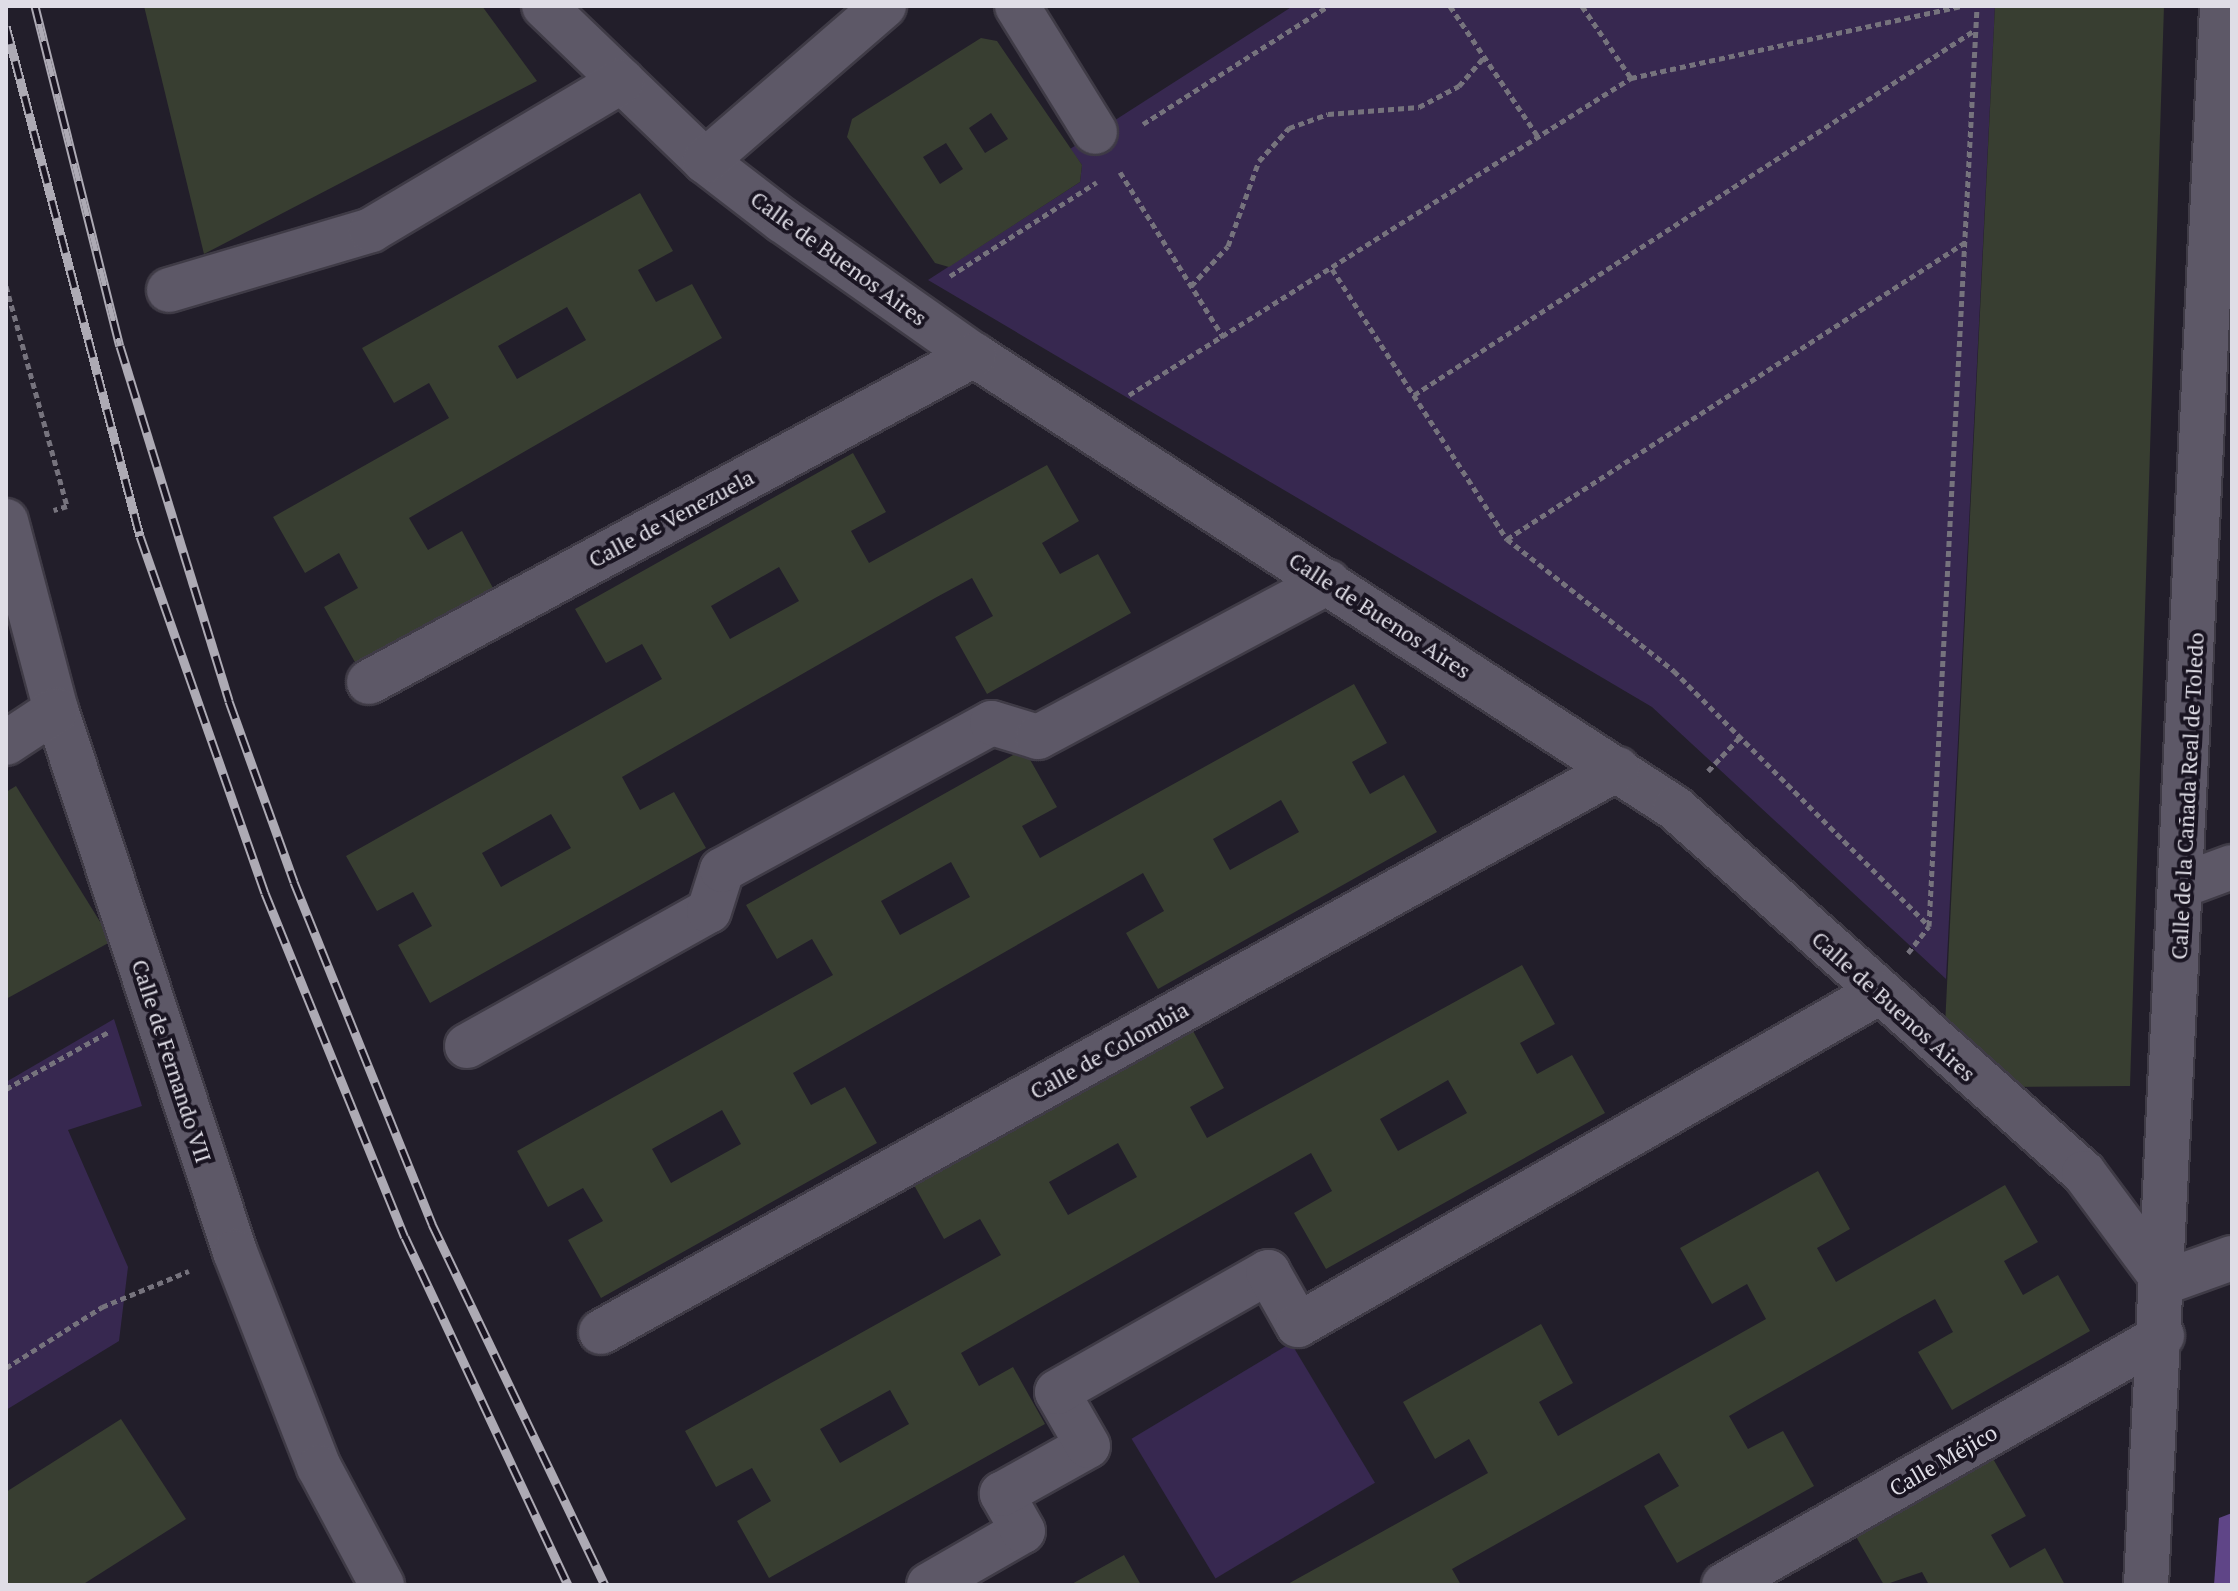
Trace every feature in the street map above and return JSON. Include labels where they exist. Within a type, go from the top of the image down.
[{"type":"street","name":"Calle de Buenos Aires","points":[[544,6],[705,161],[904,306],[974,355],[1675,808],[1878,993],[2084,1173],[2165,1282]]},
{"type":"street","points":[[705,161],[884,6]]},
{"type":"street","points":[[1017,6],[1112,141]]},
{"type":"street","name":"Calle de la Cañada Real de Toledo","points":[[2146,1585],[2165,1282],[2183,885],[2218,427],[2222,6]]},
{"type":"street","points":[[169,290],[371,230],[622,81]]},
{"type":"street","name":"Calle de Venezuela","points":[[369,682],[974,355]]},
{"type":"street","name":"Calle de Fernando VII","points":[[6,522],[56,710],[235,1252],[319,1467],[382,1585]]},
{"type":"street","points":[[467,1046],[709,911],[722,870],[992,723],[1038,737],[1328,582]]},
{"type":"street","points":[[6,743],[56,710]]},
{"type":"street","name":"Calle de Colombia","points":[[601,1332],[1617,769]]},
{"type":"street","points":[[2183,885],[2232,867]]},
{"type":"street","points":[[929,1585],[1023,1531],[1002,1494],[1088,1446],[1057,1392],[1268,1272],[1298,1325],[1878,993]]},
{"type":"street","points":[[2165,1282],[2232,1258]]},
{"type":"street","name":"Calle Méjico","points":[[1724,1585],[2162,1336]]},
{"type":"path","points":[[1223,337],[1118,169],[1112,141],[1328,6]]},
{"type":"path","points":[[1450,6],[1539,138]]},
{"type":"path","points":[[1582,6],[1631,78]]},
{"type":"path","points":[[1084,424],[1631,78],[1961,6]]},
{"type":"path","points":[[1878,993],[1929,926],[1977,6]]},
{"type":"path","points":[[1414,395],[1975,30]]},
{"type":"path","points":[[1191,286],[1228,246],[1259,161],[1289,128],[1328,114],[1419,107],[1459,86],[1484,57]]},
{"type":"path","points":[[904,306],[1118,169]]},
{"type":"path","points":[[1507,539],[1965,242]]},
{"type":"path","points":[[1332,269],[1507,539],[1674,671],[1929,926]]},
{"type":"path","points":[[6,286],[67,506],[6,522]]},
{"type":"path","points":[[6,1089],[154,1005]]},
{"type":"path","points":[[6,1368],[102,1307],[235,1252]]},
{"type":"shaded area","points":[[1293,6],[1995,6],[1946,979],[1652,707],[928,280],[1080,182],[1082,165],[1070,149]]},
{"type":"shaded area","points":[[114,1019],[142,1106],[68,1130],[128,1267],[119,1341],[6,1410],[6,1082]]},
{"type":"shaded area","points":[[1291,1343],[1375,1483],[1216,1579],[1132,1439]]},
{"type":"shaded area","points":[[2232,1513],[2232,1585],[2214,1585],[2219,1518]]},
{"type":"building","points":[[144,6],[482,6],[537,81],[204,254]]},
{"type":"building","points":[[1995,6],[2164,6],[2130,1086],[2011,1087],[1945,1026]]},
{"type":"building","points":[[981,38],[997,41],[1082,165],[1080,182],[949,267],[935,263],[847,137],[852,119]],"holes":[[[991,113],[1008,139],[985,153],[969,128]],[[946,143],[963,169],[940,184],[923,157]]]},
{"type":"building","points":[[640,193],[673,251],[638,270],[656,302],[692,284],[722,338],[409,518],[428,550],[462,531],[493,588],[356,664],[324,607],[358,588],[339,553],[305,573],[273,517],[449,418],[429,383],[394,403],[362,348]],"holes":[[[567,307],[586,340],[517,379],[498,346]]]},
{"type":"building","points":[[853,453],[886,512],[851,531],[869,563],[1047,465],[1079,521],[1042,543],[1060,574],[1098,554],[1131,613],[987,694],[955,637],[993,616],[972,578],[935,598],[622,777],[640,810],[674,792],[706,848],[430,1003],[398,945],[432,926],[413,892],[377,911],[346,856],[662,679],[642,644],[606,663],[575,609]],"holes":[[[779,567],[799,601],[730,639],[711,606]],[[551,814],[571,848],[501,887],[482,853]]]},
{"type":"building","points":[[1354,684],[1387,743],[1352,762],[1370,794],[1404,775],[1437,832],[1158,989],[1126,933],[1164,911],[1143,873],[793,1073],[811,1105],[845,1087],[877,1143],[601,1298],[568,1240],[603,1221],[583,1188],[548,1207],[517,1151],[833,975],[812,939],[777,959],[746,905],[1024,749],[1057,807],[1022,826],[1040,858]],"holes":[[[1281,800],[1299,832],[1230,870],[1213,839]],[[951,862],[970,897],[900,935],[881,901]],[[722,1110],[741,1144],[671,1183],[652,1149]]]},
{"type":"building","points":[[16,786],[112,941],[6,999],[6,792]]},
{"type":"building","points":[[1522,965],[1555,1024],[1520,1043],[1537,1074],[1572,1055],[1605,1113],[1326,1269],[1294,1213],[1332,1191],[1311,1153],[961,1353],[979,1386],[1013,1367],[1045,1424],[769,1578],[737,1521],[771,1501],[752,1468],[716,1487],[685,1431],[1001,1255],[980,1219],[944,1239],[914,1185],[1192,1029],[1224,1088],[1190,1107],[1207,1138]],"holes":[[[1448,1080],[1467,1113],[1398,1151],[1380,1119]],[[1118,1143],[1137,1177],[1068,1215],[1049,1182]],[[890,1390],[909,1424],[840,1463],[820,1429]]]},
{"type":"building","points":[[1818,1171],[1850,1229],[1817,1248],[1836,1282],[2005,1185],[2038,1242],[2004,1261],[2023,1295],[2058,1275],[2090,1331],[1952,1410],[1918,1352],[1953,1332],[1935,1299],[1902,1317],[1729,1416],[1748,1449],[1783,1431],[1814,1486],[1677,1563],[1644,1506],[1679,1486],[1659,1453],[1452,1569],[1461,1585],[1286,1585],[1488,1473],[1469,1439],[1435,1459],[1403,1402],[1541,1324],[1573,1383],[1539,1402],[1558,1436],[1766,1319],[1747,1284],[1712,1304],[1680,1248]]},
{"type":"building","points":[[121,1419],[186,1519],[82,1585],[6,1585],[6,1492]]},
{"type":"building","points":[[1992,1457],[2026,1516],[1991,1535],[2010,1568],[2045,1548],[2065,1585],[1929,1585],[1922,1572],[1884,1585],[1855,1535]]},
{"type":"building","points":[[1124,1555],[1141,1585],[1070,1585]]},
{"type":"railway","points":[[35,6],[120,346],[229,701],[294,882],[432,1224],[605,1585]]},
{"type":"railway","points":[[6,26],[140,536],[265,893],[405,1237],[568,1585]]}]
